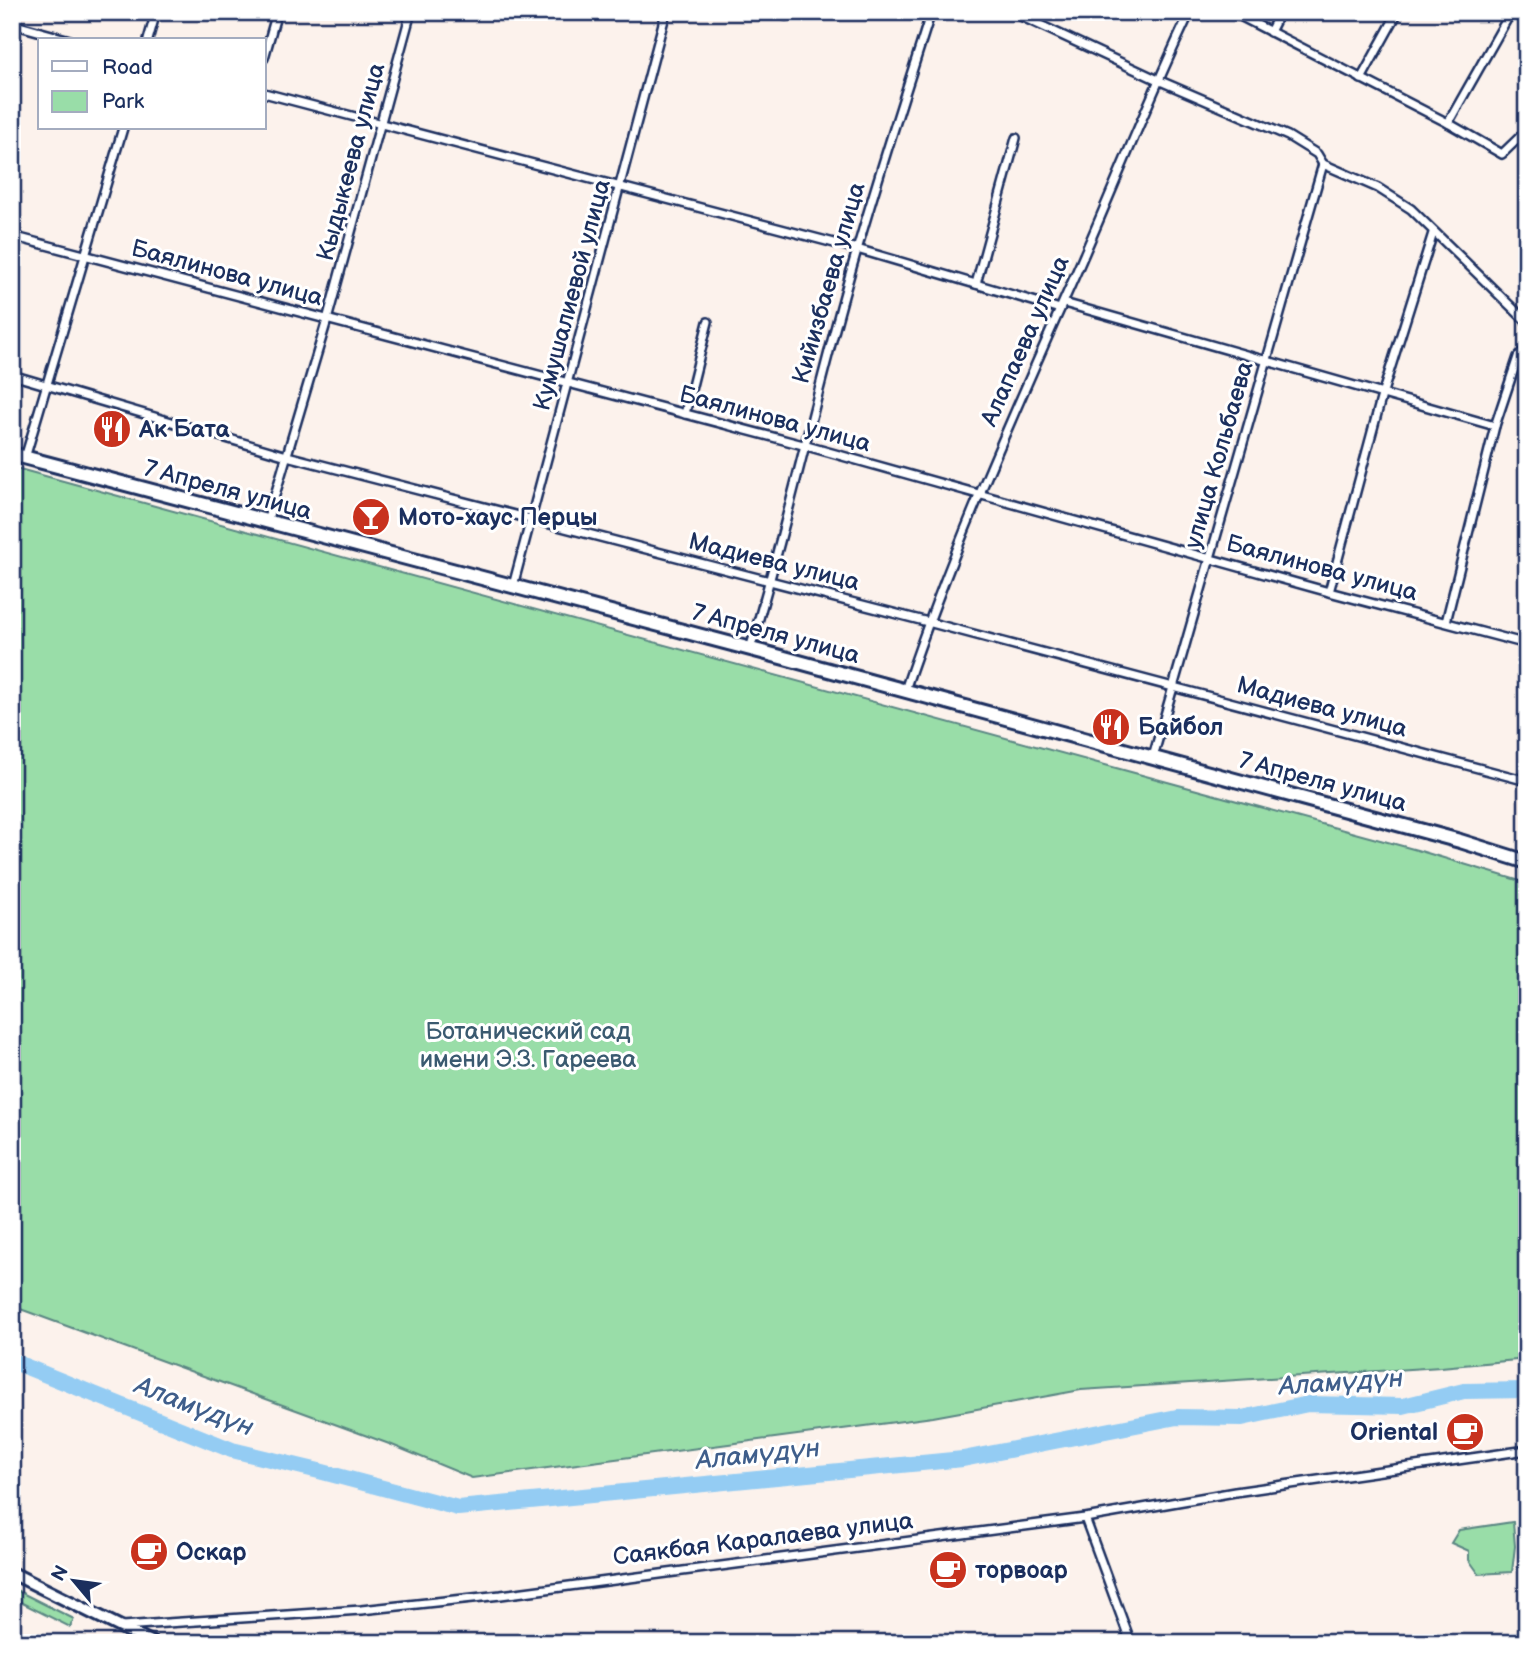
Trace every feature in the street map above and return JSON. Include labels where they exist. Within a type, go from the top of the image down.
[{"type":"main road","name":"7 Апреля улица","points":[[19,456],[905,690],[1460,841],[1527,862]]},
{"type":"main road","name":"Саякбая Каралаева улица","points":[[12,1573],[120,1626]]},
{"type":"main road","points":[[120,1626],[153,1643]]},
{"type":"street","points":[[149,38],[156,12]]},
{"type":"street","points":[[266,51],[277,12]]},
{"type":"street","name":"Кыдыкеева улица","points":[[267,522],[327,320],[411,12]]},
{"type":"street","name":"Кумушалиевой улица","points":[[513,586],[666,12]]},
{"type":"street","points":[[772,12],[786,16]]},
{"type":"street","name":"Кийизбаева улица","points":[[750,649],[857,249],[931,12]]},
{"type":"street","points":[[1012,12],[1158,80],[1288,136],[1317,153],[1323,164],[1378,188],[1410,209],[1527,323]]},
{"type":"street","name":"Алапаева улица","points":[[905,690],[928,622],[980,494],[1158,80],[1190,12]]},
{"type":"street","points":[[1232,12],[1448,123],[1502,154],[1527,130]]},
{"type":"street","points":[[1270,32],[1280,12]]},
{"type":"street","points":[[1362,79],[1398,12]]},
{"type":"street","points":[[1448,123],[1511,12]]},
{"type":"street","points":[[12,24],[62,38]]},
{"type":"street","points":[[266,94],[857,249],[1495,426]]},
{"type":"street","points":[[19,456],[47,385],[122,130]]},
{"type":"street","points":[[976,284],[1016,138]]},
{"type":"street","name":"улица Кольбаева","points":[[1153,757],[1323,164]]},
{"type":"street","points":[[1329,592],[1382,394],[1433,233]]},
{"type":"street","name":"Баялинова улица","points":[[12,236],[803,445],[1329,592],[1527,643]]},
{"type":"street","points":[[685,414],[708,322]]},
{"type":"street","points":[[1446,622],[1495,426],[1518,357],[1527,347]]},
{"type":"street","name":"Мадиева улица","points":[[12,375],[286,456],[1527,781]]},
{"type":"street","name":"Саякбая Каралаева улица","points":[[120,1626],[446,1602],[1085,1518],[1248,1490],[1527,1450]]},
{"type":"street","points":[[1085,1518],[1131,1643]]},
{"type":"green space","name":"Ботанический сад имени Э.З. Гареева","points":[[12,467],[1417,850],[1527,883],[1527,1359],[1081,1390],[933,1417],[472,1478],[392,1445],[12,1306]]},
{"type":"green space","points":[[1513,1522],[1515,1546],[1512,1572],[1479,1574],[1469,1560],[1469,1551],[1451,1543],[1459,1530]]},
{"type":"green space","points":[[12,1588],[74,1619],[70,1627],[12,1598]]},
{"type":"waterway","name":"Аламүдүн","points":[[12,1361],[232,1450],[458,1508],[963,1459],[1177,1417],[1242,1418],[1308,1404],[1403,1406],[1464,1391],[1527,1390]]},
{"type":"place","name":"Ак Бата","points":[[112,429]]},
{"type":"place","name":"Мото-хаус Перцы","points":[[371,517]]},
{"type":"place","name":"Байбол","points":[[1111,727]]},
{"type":"place","name":"Oriental","points":[[1465,1432]]},
{"type":"place","name":"Оскар","points":[[149,1552]]},
{"type":"place","name":"торвоар","points":[[948,1570]]}]
